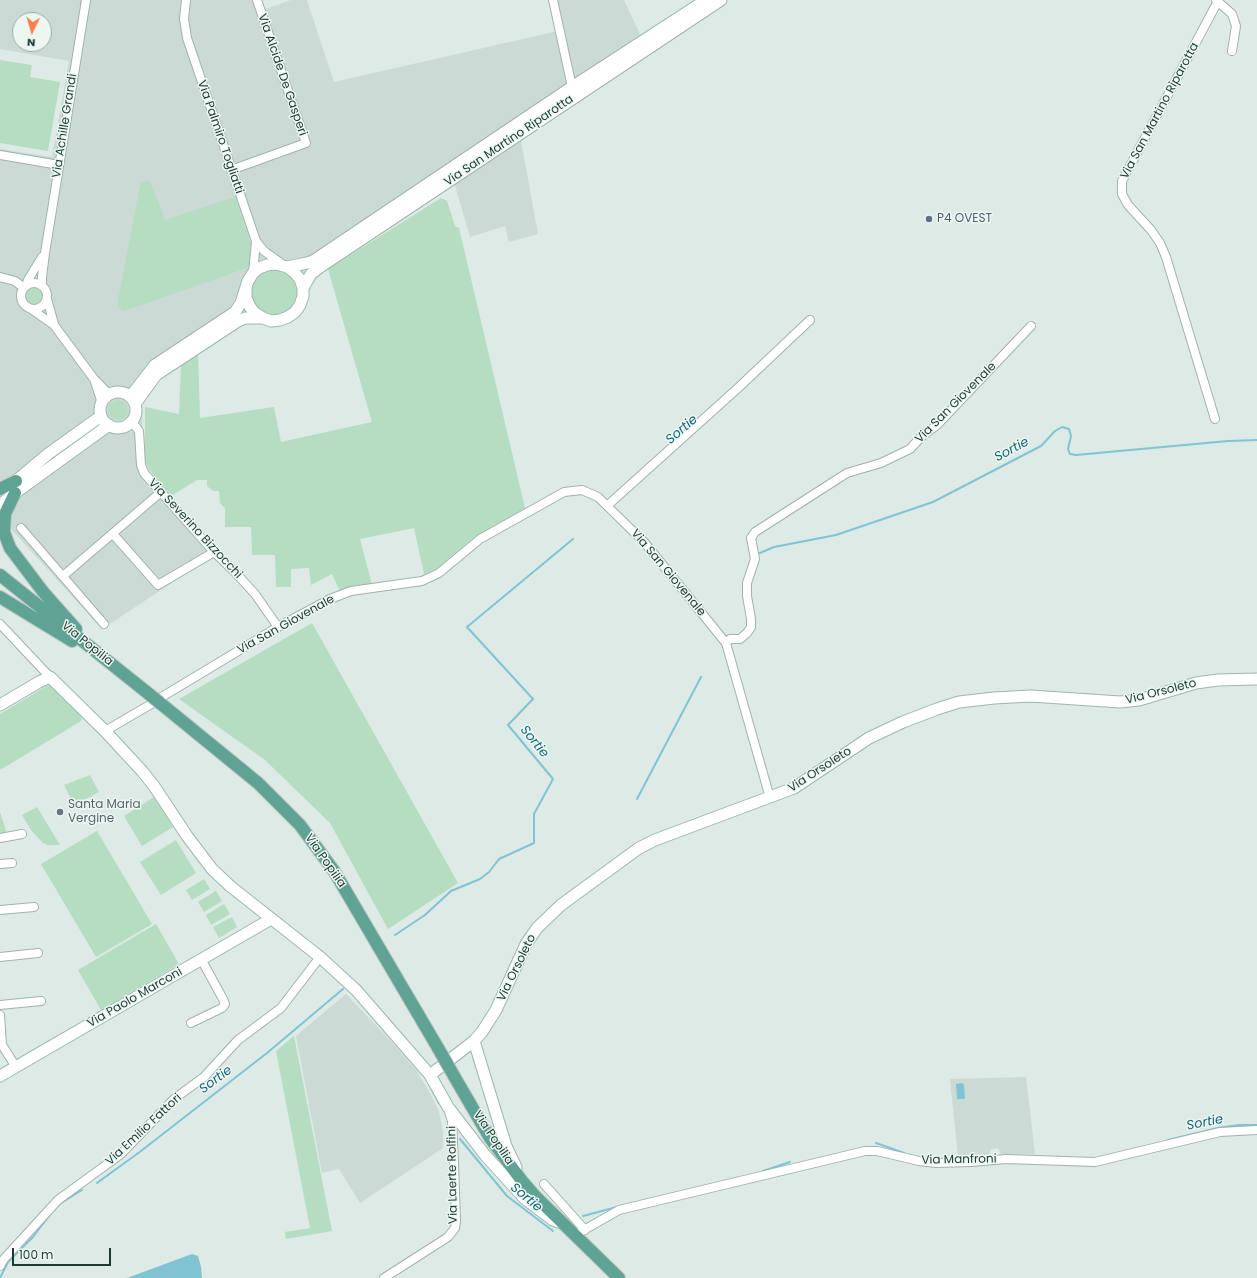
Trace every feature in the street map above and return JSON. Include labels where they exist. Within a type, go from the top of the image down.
[{"type":"main road","points":[[0,490],[15,487]]},
{"type":"main road","points":[[15,487],[5,514],[4,526],[4,532],[10,548],[44,593],[80,632],[92,649]]},
{"type":"main road","name":"Via Popilia","points":[[0,575],[258,783],[300,825],[334,871],[490,1138],[535,1196],[563,1223],[580,1233],[619,1278]]},
{"type":"main road","points":[[0,597],[122,672]]},
{"type":"street","name":"Via Achille Grandi","points":[[54,325],[47,299],[47,292],[42,286],[42,277],[58,165],[86,0]]},
{"type":"street","name":"Via Palmiro Togliatti","points":[[187,0],[184,19],[187,38],[256,241],[253,273]]},
{"type":"street","name":"Via Alcide De Gasperi","points":[[231,170],[306,143],[257,0]]},
{"type":"street","points":[[553,0],[572,87]]},
{"type":"street","name":"Via San Martino Riparotta","points":[[285,266],[313,261],[572,87],[706,0]]},
{"type":"street","name":"Via San Martino Riparotta","points":[[303,288],[318,268],[721,0]]},
{"type":"street","name":"Via San Martino Riparotta","points":[[1215,420],[1166,257],[1160,243],[1151,230],[1128,205],[1122,194],[1122,181],[1217,0],[1232,14],[1236,26],[1232,51]]},
{"type":"street","points":[[0,155],[58,165]]},
{"type":"street","points":[[246,289],[246,298],[255,314],[271,321],[280,320],[292,315],[300,305],[303,296],[303,288],[300,279],[294,272],[264,251],[256,241]]},
{"type":"street","name":"Via Achille Grandi","points":[[45,253],[28,280],[21,295],[23,302],[54,325],[94,380],[110,395]]},
{"type":"street","points":[[133,400],[120,392],[110,395],[102,403],[101,409],[103,420],[115,428],[127,426],[132,422],[136,414],[133,400],[155,365],[235,312],[241,303],[248,281],[253,273],[259,268],[275,264],[285,266]]},
{"type":"street","points":[[0,277],[15,281],[25,287],[36,283],[42,286]]},
{"type":"street","points":[[31,309],[39,308],[47,299]]},
{"type":"street","points":[[133,400],[156,375],[238,321],[245,318],[263,318]]},
{"type":"street","points":[[608,505],[738,388],[810,320]]},
{"type":"street","name":"Via San Giovenale","points":[[726,643],[730,639],[740,638],[747,633],[751,627],[752,619],[747,596],[747,583],[755,559],[751,538],[755,532],[847,473],[881,463],[910,449],[921,437],[937,425],[1031,326]]},
{"type":"street","name":"Via Achille Grandi","points":[[94,380],[102,403]]},
{"type":"street","points":[[0,505],[15,487],[48,454],[102,416]]},
{"type":"street","name":"Via Severino Bizzocchi","points":[[132,422],[139,431],[141,465],[144,473],[214,552],[255,594],[278,627]]},
{"type":"street","points":[[0,494],[15,487],[109,425]]},
{"type":"street","name":"Via San Giovenale","points":[[105,731],[278,627],[330,599],[351,591],[422,581],[439,573],[480,539],[564,492],[582,490],[598,497],[608,505],[644,542],[726,643],[770,798]]},
{"type":"street","points":[[63,576],[161,492]]},
{"type":"street","points":[[22,528],[104,624]]},
{"type":"street","points":[[113,534],[158,584],[214,552]]},
{"type":"street","name":"Via Popilia","points":[[0,624],[50,677],[105,731],[146,776],[187,836],[212,869],[230,886],[320,957],[356,990],[430,1075],[448,1107],[485,1155],[524,1198],[553,1220],[563,1223]]},
{"type":"street","points":[[0,705],[38,682],[50,677]]},
{"type":"street","name":"Via Orsoleto","points":[[430,1075],[474,1041],[482,1032],[496,1010],[526,944],[537,928],[561,905],[639,848],[656,840],[794,788],[869,738],[937,708],[959,702],[1031,696],[1120,702],[1138,700],[1196,683],[1218,680],[1257,679]]},
{"type":"street","points":[[0,838],[22,834]]},
{"type":"street","points":[[0,864],[12,863]]},
{"type":"street","points":[[0,910],[34,907]]},
{"type":"street","name":"Via Paolo Marconi","points":[[0,1076],[271,919]]},
{"type":"street","points":[[0,957],[38,953]]},
{"type":"street","name":"Via Emilio Fattori","points":[[0,1266],[4,1259],[58,1200],[121,1154],[174,1099],[204,1077],[238,1040],[282,1008],[320,957]]},
{"type":"street","points":[[191,1023],[222,1008],[225,1004],[201,959]]},
{"type":"street","points":[[0,1005],[40,1001]]},
{"type":"street","points":[[0,1015],[1,1046],[16,1067]]},
{"type":"street","points":[[474,1041],[506,1146],[522,1181]]},
{"type":"street","name":"Via Laerte Rolfini","points":[[384,1278],[448,1237],[455,1228],[452,1121],[448,1107]]},
{"type":"street","name":"Via Manfroni","points":[[580,1233],[619,1210],[865,1151],[877,1151],[918,1161],[936,1163],[1006,1159],[1095,1162],[1220,1132],[1257,1130]]},
{"type":"street","name":"Via Popilia","points":[[544,1184],[580,1233]]},
{"type":"shaded area","points":[[0,0],[257,0],[260,11],[291,0],[307,0],[334,82],[558,31],[552,0],[624,0],[644,43],[519,130],[538,234],[509,242],[505,226],[470,237],[452,175],[201,341],[142,383],[143,473],[214,555],[102,629],[12,530],[0,520],[0,149],[52,157],[69,61],[17,52],[52,52],[52,12],[12,12],[12,51],[0,49]]},
{"type":"shaded area","points":[[346,994],[416,1070],[439,1112],[443,1132],[443,1148],[360,1203],[339,1169],[322,1173],[296,1036]]},
{"type":"shaded area","points":[[1026,1077],[1035,1154],[1001,1154],[998,1148],[991,1149],[989,1155],[958,1157],[950,1079]]},
{"type":"green space","points":[[0,60],[32,65],[30,77],[60,82],[48,151],[0,143]]},
{"type":"green space","points":[[141,181],[150,181],[165,220],[235,197],[252,247],[250,264],[247,268],[124,311],[117,306]]},
{"type":"green space","points":[[441,198],[447,201],[455,226],[459,228],[525,508],[473,538],[436,569],[424,574],[414,528],[360,539],[372,585],[340,591],[332,574],[311,585],[309,568],[291,569],[291,587],[276,587],[275,555],[252,555],[251,527],[225,527],[225,508],[220,503],[219,491],[213,491],[207,486],[207,480],[197,480],[171,496],[149,470],[145,461],[145,407],[179,414],[181,365],[198,354],[200,418],[274,407],[281,442],[372,422],[328,269]]},
{"type":"green space","points":[[275,269],[288,273],[294,279],[298,292],[294,305],[288,311],[275,315],[262,311],[256,305],[252,292],[256,279],[262,273]]},
{"type":"green space","points":[[34,288],[41,293],[42,296],[37,303],[34,304],[27,299],[26,296],[31,289]]},
{"type":"green space","points":[[114,400],[122,400],[128,406],[128,414],[122,420],[114,420],[108,414],[108,406]]},
{"type":"green space","points":[[312,623],[458,883],[388,929],[330,823],[265,760],[179,699]]},
{"type":"green space","points":[[50,684],[79,711],[82,718],[81,721],[0,770],[0,714]]},
{"type":"green space","points":[[90,775],[99,792],[74,805],[64,785]]},
{"type":"green space","points":[[154,797],[173,827],[142,846],[124,816]]},
{"type":"green space","points":[[37,807],[60,845],[47,845],[42,842],[31,830],[22,815]]},
{"type":"green space","points":[[0,812],[7,834],[0,834]]},
{"type":"green space","points":[[97,831],[152,924],[96,957],[41,864]]},
{"type":"green space","points":[[176,840],[196,873],[161,895],[140,862]]},
{"type":"green space","points":[[204,879],[210,889],[192,900],[186,890]]},
{"type":"green space","points":[[216,891],[222,901],[204,912],[198,902]]},
{"type":"green space","points":[[224,904],[230,914],[211,925],[206,915]]},
{"type":"green space","points":[[232,917],[237,927],[219,938],[213,927]]},
{"type":"green space","points":[[156,924],[179,964],[101,1010],[78,970]]},
{"type":"green space","points":[[294,1036],[332,1231],[286,1239],[285,1232],[310,1228],[276,1051]]},
{"type":"water","points":[[962,1083],[964,1085],[965,1099],[957,1099],[956,1084]]},
{"type":"water","points":[[192,1254],[198,1256],[202,1278],[127,1278]]},
{"type":"waterway","name":"Sortie","points":[[760,553],[774,547],[836,535],[933,502],[1041,446],[1055,431],[1062,427],[1069,429],[1071,436],[1068,449],[1070,454],[1076,455],[1228,441],[1257,440]]},
{"type":"waterway","name":"Sortie","points":[[395,935],[425,915],[451,891],[480,879],[489,872],[499,859],[534,843],[534,814],[553,779],[508,725],[533,699],[467,627],[573,539]]},
{"type":"waterway","name":"Sortie","points":[[637,799],[701,677]]},
{"type":"waterway","name":"Sortie","points":[[97,1183],[141,1151],[267,1053],[343,989]]},
{"type":"waterway","name":"Sortie","points":[[429,1084],[439,1103]]},
{"type":"waterway","name":"Sortie","points":[[1168,1140],[1218,1128],[1239,1125],[1257,1125]]},
{"type":"waterway","name":"Sortie","points":[[460,1139],[507,1196],[553,1231]]},
{"type":"waterway","name":"Sortie","points":[[876,1143],[904,1153]]},
{"type":"waterway","name":"Sortie","points":[[928,1158],[941,1159]]},
{"type":"waterway","name":"Sortie","points":[[763,1171],[790,1162]]},
{"type":"waterway","name":"Sortie","points":[[58,1205],[82,1190]]},
{"type":"waterway","name":"Sortie","points":[[583,1216],[617,1207]]},
{"type":"waterway","name":"Sortie","points":[[0,1278],[8,1262],[33,1237],[49,1216]]},
{"type":"place","name":"P4 OVEST","points":[[929,219]]},
{"type":"place","name":"Santa Maria Vergine","points":[[60,812]]}]
